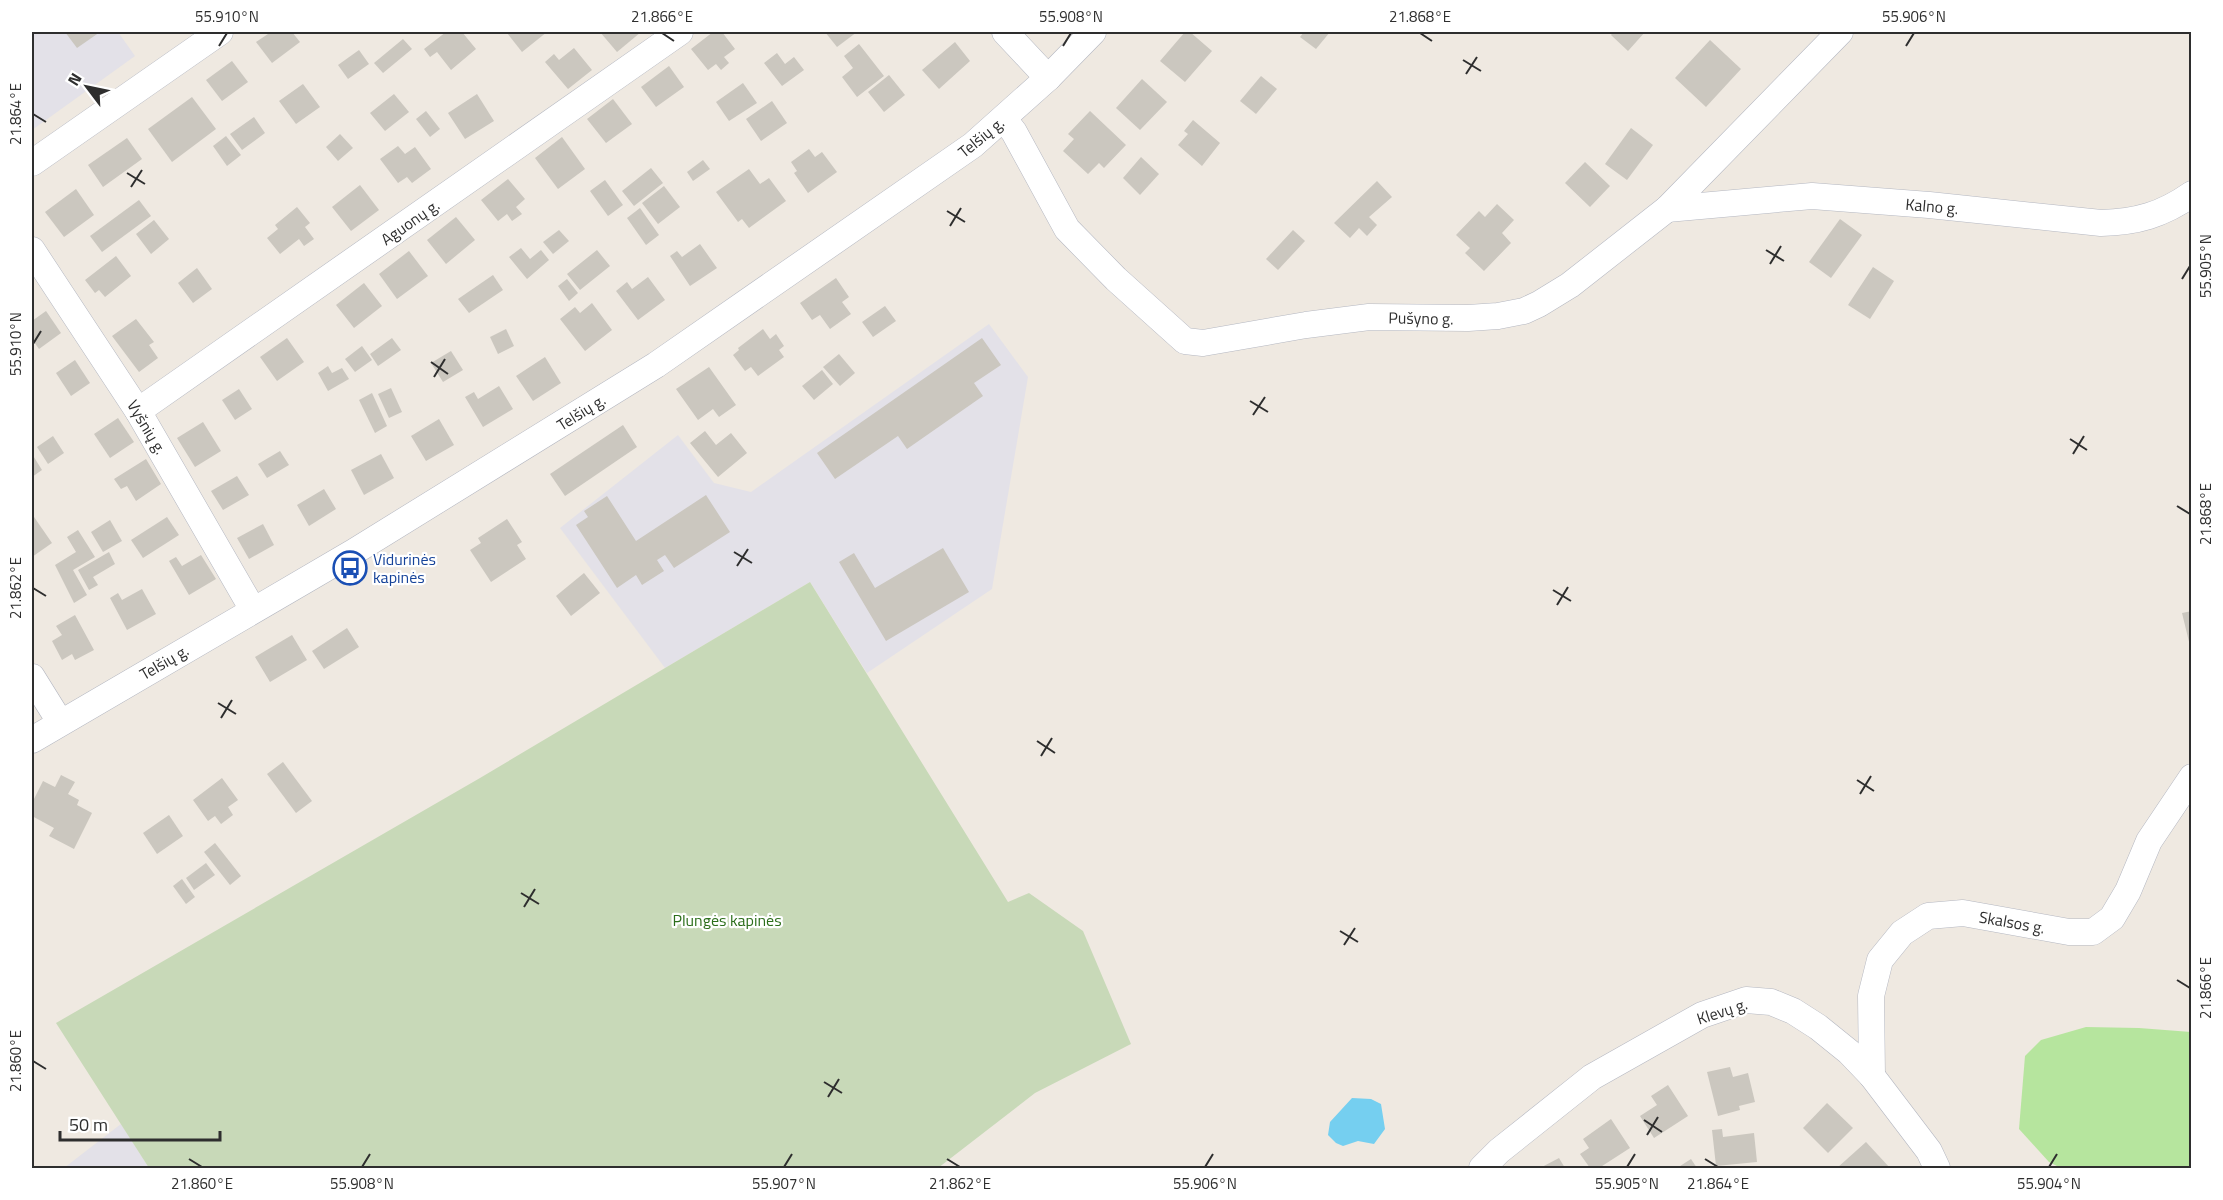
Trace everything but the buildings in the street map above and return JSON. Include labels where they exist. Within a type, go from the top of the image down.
[{"type":"street","points":[[32,163],[220,32]]},
{"type":"street","name":"Aguonų g.","points":[[138,411],[680,32]]},
{"type":"street","points":[[1005,32],[1048,78]]},
{"type":"street","name":"Telšių g.","points":[[32,740],[352,553],[656,366],[974,145],[1048,78],[1093,32]]},
{"type":"street","name":"Pušyno g.","points":[[1004,119],[1014,132],[1067,229],[1116,279],[1185,341],[1203,343],[1306,324],[1369,317],[1498,316],[1539,304],[1570,285],[1667,209],[1840,32]]},
{"type":"street","name":"Kalno g.","points":[[1667,209],[1812,196],[1929,205],[2101,223],[2126,222],[2149,217],[2192,194]]},
{"type":"street","name":"Vyšnių g.","points":[[32,250],[138,411],[253,610]]},
{"type":"street","points":[[32,677],[60,722]]},
{"type":"street","name":"Skalsos g.","points":[[1872,1076],[1871,996],[1881,960],[1902,933],[1929,916],[1963,914],[2068,932],[2093,932],[2112,918],[2128,891],[2150,840],[2192,777]]},
{"type":"street","name":"Klevų g.","points":[[1482,1168],[1592,1077],[1702,1015],[1746,1000],[1771,1002],[1793,1011],[1834,1040],[1872,1076],[1929,1151],[1937,1168]]},
{"type":"shaded area","points":[[32,32],[118,32],[135,56],[32,130]]},
{"type":"shaded area","points":[[989,324],[1028,377],[992,589],[867,673],[810,582],[665,668],[560,528],[678,435],[714,483],[751,492]]},
{"type":"shaded area","points":[[121,1124],[149,1168],[64,1168]]},
{"type":"green space","name":"Plungės kapinės","points":[[810,582],[1008,902],[1029,893],[1083,931],[1131,1044],[1035,1093],[938,1168],[149,1168],[56,1023],[480,778]]},
{"type":"green space","points":[[2086,1027],[2191,1032],[2191,1168],[2061,1168],[2049,1162],[2019,1129],[2025,1056],[2041,1040]]},
{"type":"water","points":[[1352,1098],[1371,1099],[1381,1104],[1385,1129],[1374,1144],[1358,1141],[1343,1146],[1328,1135],[1330,1122]]},
{"type":"place","name":"Vidurinės kapinės","points":[[350,568]]}]
